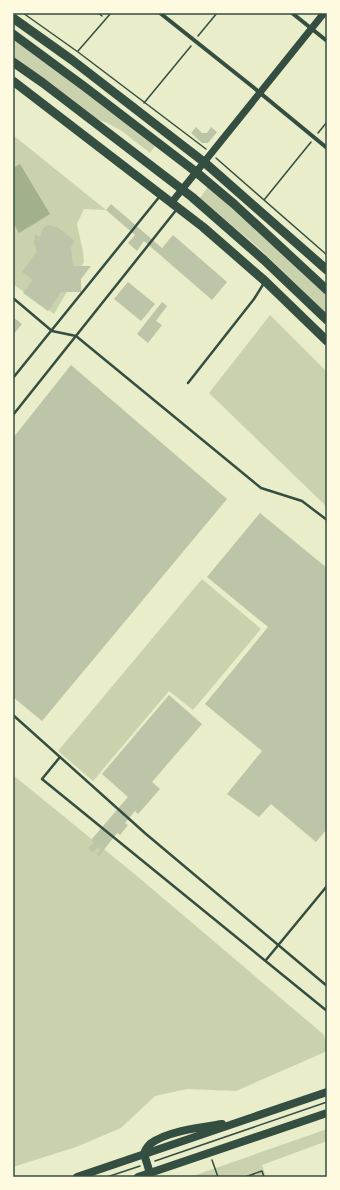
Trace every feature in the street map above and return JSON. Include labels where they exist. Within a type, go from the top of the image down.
[{"type":"highway","points":[[13,18],[72,60],[204,162],[327,270]]},
{"type":"highway","points":[[13,34],[85,86],[196,172],[234,204],[327,290]]},
{"type":"highway","points":[[13,62],[43,83],[182,189],[260,257],[327,320]]},
{"type":"highway","points":[[13,81],[175,204],[234,252],[327,341]]},
{"type":"main road","points":[[77,1177],[327,1092]]},
{"type":"main road","points":[[138,1177],[327,1113]]},
{"type":"main road","points":[[144,1154],[150,1173]]},
{"type":"street","points":[[160,13],[260,92],[327,148]]},
{"type":"street","points":[[292,13],[327,41]]},
{"type":"street","points":[[175,204],[182,189],[324,13]]},
{"type":"lane","points":[[13,378],[161,194]]},
{"type":"lane","points":[[13,415],[76,336],[175,204]]},
{"type":"lane","points":[[188,383],[254,299],[265,281]]},
{"type":"lane","points":[[13,298],[52,331],[76,336],[261,488],[302,501],[327,520]]},
{"type":"lane","points":[[13,715],[146,834],[327,986]]},
{"type":"lane","points":[[60,757],[42,779],[327,1010]]},
{"type":"lane","points":[[266,960],[327,886]]},
{"type":"path","points":[[23,13],[78,52],[195,140]]},
{"type":"path","points":[[98,13],[102,16]]},
{"type":"path","points":[[72,60],[111,13]]},
{"type":"path","points":[[138,111],[217,13]]},
{"type":"path","points":[[258,208],[327,122]]},
{"type":"path","points":[[220,161],[327,255]]},
{"type":"path","points":[[158,1160],[327,1102]]},
{"type":"path","points":[[209,1153],[218,1177]]},
{"type":"path","points":[[107,1177],[123,1171]]},
{"type":"path","points":[[245,1177],[262,1172],[264,1177]]},
{"type":"shaded area","points":[[13,40],[70,80],[155,146],[150,153],[122,131],[95,118],[13,57]]},
{"type":"shaded area","points":[[13,135],[106,210],[84,209],[77,224],[84,262],[54,314],[13,284]]},
{"type":"shaded area","points":[[20,164],[50,214],[19,233],[13,223],[13,168]]},
{"type":"shaded area","points":[[208,187],[327,296],[327,314],[261,250],[200,198]]},
{"type":"shaded area","points":[[270,315],[327,372],[327,507],[209,393]]},
{"type":"shaded area","points":[[202,579],[261,629],[193,710],[169,691],[93,781],[58,751]]},
{"type":"shaded area","points":[[13,775],[137,876],[323,1034],[327,1043],[325,1052],[236,1091],[187,1089],[155,1096],[121,1128],[76,1147],[13,1167]]},
{"type":"shaded area","points":[[327,1129],[327,1141],[262,1165],[266,1177],[190,1177]]},
{"type":"building","points":[[196,127],[202,133],[207,133],[211,127],[217,132],[208,143],[202,143],[191,133]]},
{"type":"building","points":[[111,204],[162,248],[173,235],[227,282],[212,300],[144,241],[137,251],[128,243],[135,235],[106,210]]},
{"type":"building","points":[[47,225],[56,226],[75,241],[71,247],[73,266],[91,266],[81,279],[81,292],[61,292],[48,311],[23,293],[33,280],[22,272],[37,251],[34,244],[35,234],[40,237],[42,230]]},
{"type":"building","points":[[128,282],[155,304],[141,321],[114,299]]},
{"type":"building","points":[[162,302],[167,306],[156,321],[162,325],[148,343],[137,334]]},
{"type":"building","points":[[13,317],[22,324],[13,335]]},
{"type":"building","points":[[71,365],[227,499],[42,721],[13,697],[13,438]]},
{"type":"building","points":[[260,513],[327,568],[327,829],[316,842],[271,804],[259,817],[227,794],[262,751],[205,704],[268,627],[207,577]]},
{"type":"building","points":[[169,695],[202,724],[152,782],[160,789],[138,814],[135,811],[125,823],[128,825],[120,835],[117,833],[99,856],[97,855],[101,849],[98,847],[93,852],[88,848],[94,843],[91,840],[128,797],[102,774]]}]
